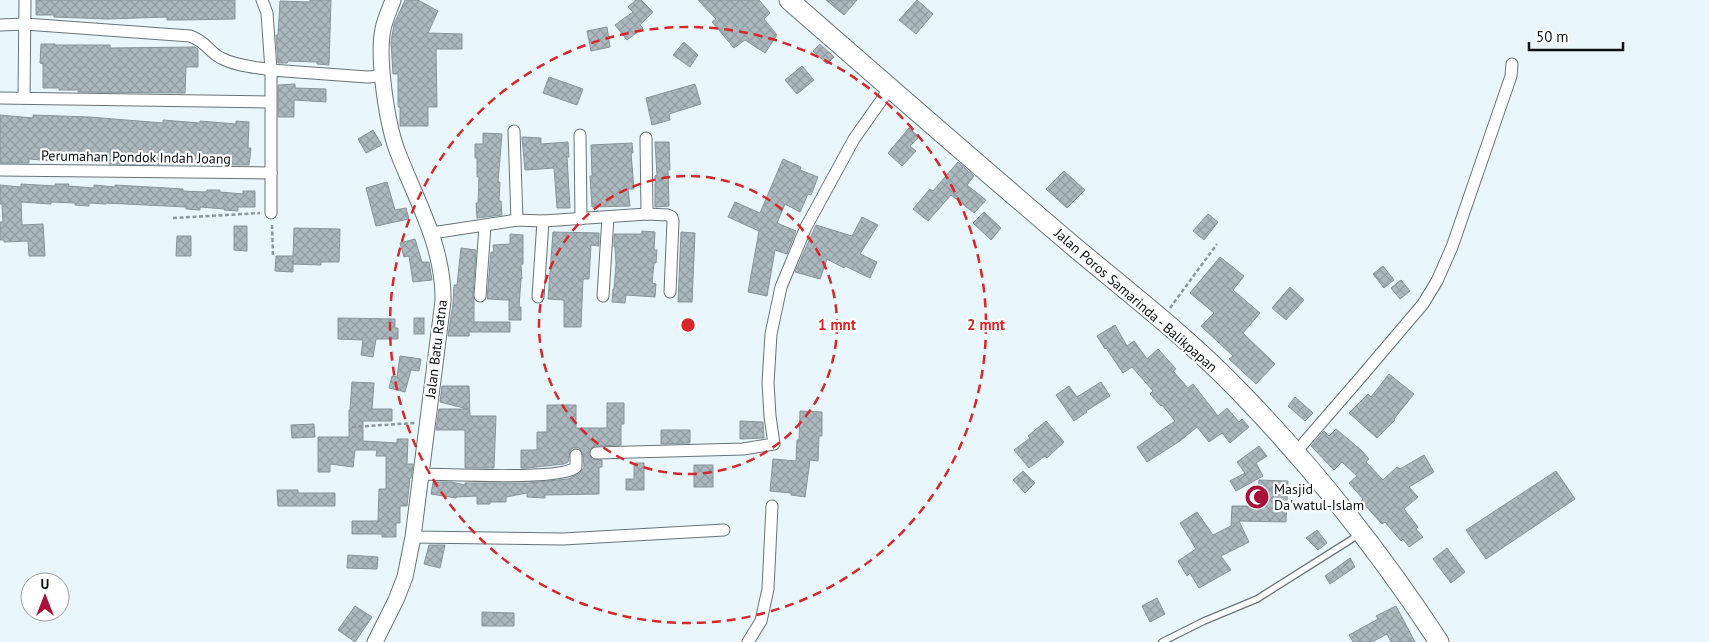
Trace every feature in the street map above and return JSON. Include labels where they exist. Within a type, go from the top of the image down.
[{"type":"highway","name":"Jalan Poros Samarinda - Balikpapan","points":[[789,0],[1072,245],[1162,319],[1237,389],[1320,479],[1362,533],[1439,642]]},
{"type":"street","points":[[24,98],[25,0]]},
{"type":"street","points":[[262,0],[269,29],[271,70],[271,213]]},
{"type":"street","name":"Jalan Batu Ratna","points":[[375,642],[405,577],[413,537],[426,422],[442,320],[443,301],[442,281],[432,233],[397,152],[390,125],[383,76],[383,29],[393,0]]},
{"type":"street","points":[[0,26],[24,24],[190,36],[200,40],[215,54],[229,62],[271,70],[368,77],[383,76]]},
{"type":"street","points":[[1296,452],[1423,304],[1437,281],[1452,247],[1511,76],[1512,64]]},
{"type":"street","points":[[596,453],[743,449],[774,444],[768,383],[771,334],[781,287],[806,227],[854,140],[890,88]]},
{"type":"street","points":[[0,98],[270,102]]},
{"type":"street","points":[[514,132],[517,220]]},
{"type":"street","points":[[580,135],[582,219]]},
{"type":"street","points":[[646,138],[646,214]]},
{"type":"street","name":"Perumahan Pondok Indah Joang","points":[[0,170],[271,174]]},
{"type":"street","points":[[432,233],[517,220],[543,221],[646,214],[668,215],[672,217],[673,221],[670,292]]},
{"type":"street","points":[[603,296],[608,217]]},
{"type":"street","points":[[538,297],[543,221]]},
{"type":"street","points":[[480,296],[485,226]]},
{"type":"street","points":[[420,474],[525,476],[568,472],[576,467],[576,456]]},
{"type":"street","points":[[748,642],[761,621],[768,589],[772,506]]},
{"type":"street","points":[[413,537],[563,539],[724,530]]},
{"type":"lane","points":[[1162,642],[1204,621],[1256,600],[1362,533]]},
{"type":"path","points":[[173,218],[271,213],[273,256]]},
{"type":"path","points":[[1162,319],[1217,244]]},
{"type":"path","points":[[352,427],[426,422]]},
{"type":"building","points":[[36,0],[235,0],[235,19],[167,20],[167,17],[107,19],[54,17],[54,15],[36,15]]},
{"type":"building","points":[[310,0],[331,0],[329,65],[317,64],[317,62],[288,61],[287,63],[278,63],[276,35],[278,35],[280,1],[310,2]]},
{"type":"building","points":[[405,0],[418,0],[438,11],[428,33],[462,34],[462,49],[436,49],[437,107],[428,107],[428,126],[400,126],[398,74],[393,74],[391,42],[394,24]]},
{"type":"building","points":[[636,0],[641,0],[653,12],[640,25],[643,28],[627,40],[615,25],[633,12],[628,7]]},
{"type":"building","points":[[698,0],[759,0],[770,13],[764,19],[777,35],[765,53],[745,40],[734,48],[712,22],[716,19]]},
{"type":"building","points":[[826,0],[857,0],[844,15]]},
{"type":"building","points":[[917,0],[933,14],[916,34],[899,20]]},
{"type":"building","points":[[607,27],[610,47],[591,51],[587,31]]},
{"type":"building","points":[[684,42],[698,55],[690,67],[673,55]]},
{"type":"building","points":[[41,44],[110,45],[110,48],[195,47],[198,49],[198,67],[186,67],[185,93],[78,92],[78,90],[43,88],[43,64],[40,63]]},
{"type":"building","points":[[820,44],[834,57],[827,64],[813,51]]},
{"type":"building","points":[[802,66],[814,80],[797,94],[785,80]]},
{"type":"building","points":[[549,77],[583,89],[577,105],[543,93]]},
{"type":"building","points":[[295,84],[295,88],[326,89],[326,102],[294,100],[294,117],[278,117],[278,85]]},
{"type":"building","points":[[695,84],[701,104],[669,114],[670,120],[652,125],[646,98]]},
{"type":"building","points":[[0,115],[33,118],[33,115],[89,117],[163,123],[163,120],[236,124],[236,121],[249,122],[248,148],[251,148],[249,165],[109,164],[109,162],[65,162],[29,159],[29,163],[0,163]]},
{"type":"building","points":[[909,128],[919,137],[910,146],[916,151],[902,166],[888,153]]},
{"type":"building","points":[[373,130],[382,145],[366,153],[358,139]]},
{"type":"building","points":[[483,133],[502,134],[498,182],[500,182],[499,201],[501,201],[502,215],[477,218],[476,203],[478,203],[479,177],[477,177],[475,144],[483,144]]},
{"type":"building","points":[[522,137],[541,138],[541,144],[568,142],[570,208],[557,208],[554,168],[525,170]]},
{"type":"building","points":[[655,142],[669,142],[669,206],[655,207],[655,176],[657,175]]},
{"type":"building","points":[[632,143],[634,189],[628,189],[630,206],[592,207],[591,145]]},
{"type":"building","points":[[783,159],[801,167],[800,170],[818,177],[811,195],[808,194],[800,212],[785,204],[777,223],[796,231],[787,254],[775,250],[767,296],[748,292],[759,231],[728,217],[735,202],[760,213]]},
{"type":"building","points":[[958,162],[974,176],[967,185],[986,200],[974,213],[951,195],[928,221],[913,209],[930,189],[933,191]]},
{"type":"building","points":[[1064,171],[1085,190],[1067,208],[1046,189]]},
{"type":"building","points":[[387,182],[395,210],[406,208],[409,219],[376,226],[366,188]]},
{"type":"building","points":[[21,184],[55,186],[55,184],[69,184],[68,186],[94,188],[94,185],[115,187],[115,185],[183,189],[183,191],[206,192],[207,190],[220,190],[220,192],[243,194],[243,191],[255,191],[255,207],[238,207],[238,211],[200,207],[200,210],[186,209],[186,207],[106,203],[89,203],[89,206],[75,205],[75,203],[21,202],[22,225],[43,224],[45,256],[29,256],[28,241],[4,242],[4,240],[0,240],[0,222],[3,222],[2,204],[0,204],[0,185],[21,187]]},
{"type":"building","points":[[984,212],[1001,228],[991,240],[973,223]]},
{"type":"building","points":[[1208,214],[1218,222],[1204,240],[1193,231]]},
{"type":"building","points":[[862,217],[878,225],[860,254],[877,262],[870,278],[827,259],[820,279],[795,272],[816,225],[852,236]]},
{"type":"building","points":[[234,226],[247,226],[247,251],[234,250]]},
{"type":"building","points":[[294,228],[340,229],[339,262],[321,262],[321,265],[293,264],[293,272],[275,271],[276,256],[293,256]]},
{"type":"building","points":[[642,231],[655,232],[654,250],[657,250],[652,283],[656,284],[655,297],[626,295],[625,303],[612,302],[616,264],[614,234],[642,234]]},
{"type":"building","points":[[553,232],[599,233],[599,246],[591,245],[589,279],[583,279],[581,327],[564,327],[564,300],[548,299]]},
{"type":"building","points":[[681,232],[695,233],[692,302],[678,302]]},
{"type":"building","points":[[510,234],[523,235],[523,264],[521,264],[522,279],[519,307],[521,307],[521,320],[509,320],[509,300],[487,299],[491,252],[494,252],[493,245],[510,244]]},
{"type":"building","points":[[177,236],[191,236],[191,256],[176,256]]},
{"type":"building","points":[[415,239],[422,262],[429,262],[432,280],[413,282],[409,256],[404,257],[400,243]]},
{"type":"building","points":[[461,248],[476,250],[473,295],[474,322],[510,322],[510,332],[469,332],[469,336],[448,336],[454,285],[457,285]]},
{"type":"building","points":[[1220,257],[1244,276],[1233,290],[1260,313],[1243,333],[1275,364],[1256,384],[1229,359],[1233,356],[1201,326],[1214,313],[1190,293]]},
{"type":"building","points":[[1383,266],[1394,280],[1384,288],[1373,274]]},
{"type":"building","points":[[1401,280],[1410,291],[1400,299],[1391,288]]},
{"type":"building","points":[[1290,287],[1304,300],[1286,320],[1272,308]]},
{"type":"building","points":[[338,318],[395,319],[395,328],[398,328],[398,339],[376,339],[373,357],[361,355],[363,340],[338,339]]},
{"type":"building","points":[[414,318],[424,318],[424,334],[414,334]]},
{"type":"building","points":[[1115,325],[1127,346],[1134,341],[1147,359],[1158,349],[1176,369],[1173,371],[1188,388],[1193,384],[1218,416],[1227,408],[1239,422],[1242,419],[1249,427],[1230,443],[1222,433],[1209,442],[1197,427],[1180,441],[1147,462],[1137,447],[1175,421],[1150,394],[1153,391],[1132,367],[1123,373],[1105,349],[1097,336]]},
{"type":"building","points":[[400,356],[421,359],[419,371],[411,370],[405,392],[389,388],[392,376],[397,377]]},
{"type":"building","points":[[1389,374],[1414,394],[1395,420],[1377,438],[1349,413],[1368,394],[1371,397]]},
{"type":"building","points":[[352,382],[374,383],[372,409],[392,409],[392,421],[363,421],[363,441],[397,443],[397,439],[408,439],[407,464],[413,464],[407,506],[400,506],[400,523],[396,523],[396,537],[382,537],[382,534],[352,534],[352,521],[378,521],[379,489],[386,489],[386,456],[376,456],[377,450],[355,450],[353,467],[330,464],[330,472],[318,472],[318,437],[349,437]]},
{"type":"building","points":[[1101,382],[1110,396],[1074,421],[1056,395],[1069,386],[1077,397]]},
{"type":"building","points":[[442,386],[469,386],[470,416],[496,416],[494,468],[465,468],[465,430],[436,430],[439,409],[468,409],[440,402]]},
{"type":"building","points":[[1295,397],[1313,413],[1305,421],[1288,406]]},
{"type":"building","points":[[607,403],[624,403],[624,424],[621,424],[621,445],[595,446],[589,450],[592,459],[602,460],[602,467],[599,467],[599,494],[545,495],[545,498],[527,497],[527,493],[506,497],[506,502],[477,504],[477,496],[456,498],[431,494],[433,482],[451,482],[465,485],[465,483],[528,483],[568,479],[579,474],[584,467],[583,455],[579,448],[573,448],[570,451],[568,462],[564,464],[527,468],[521,468],[521,450],[537,450],[537,432],[547,432],[547,405],[576,405],[576,428],[605,428],[607,427]]},
{"type":"building","points":[[800,411],[822,412],[822,436],[819,436],[818,461],[810,460],[805,497],[791,495],[791,493],[770,491],[773,459],[796,461]]},
{"type":"building","points":[[740,421],[763,422],[764,438],[740,439]]},
{"type":"building","points":[[1046,421],[1064,442],[1047,458],[1045,456],[1029,468],[1014,450],[1030,438],[1028,436]]},
{"type":"building","points":[[314,424],[315,437],[292,438],[291,425]]},
{"type":"building","points":[[1336,429],[1361,450],[1369,459],[1366,462],[1383,480],[1397,467],[1400,469],[1424,455],[1434,472],[1409,487],[1418,497],[1404,509],[1423,537],[1409,547],[1403,539],[1401,541],[1385,522],[1382,524],[1361,501],[1363,499],[1349,483],[1357,476],[1342,462],[1334,470],[1311,446],[1324,431],[1329,436]]},
{"type":"building","points":[[661,430],[690,430],[690,443],[661,444]]},
{"type":"building","points":[[1259,446],[1267,456],[1256,463],[1263,476],[1236,491],[1230,481],[1245,473],[1237,462]]},
{"type":"building","points":[[634,463],[644,463],[644,490],[626,490],[626,479],[634,479]]},
{"type":"building","points":[[694,465],[713,465],[713,487],[694,487]]},
{"type":"building","points":[[1023,471],[1035,483],[1025,493],[1013,480]]},
{"type":"building","points":[[1556,471],[1575,499],[1486,559],[1466,530]]},
{"type":"building","points":[[1259,480],[1288,481],[1286,522],[1239,521],[1249,542],[1221,556],[1231,570],[1199,588],[1190,573],[1187,576],[1178,561],[1196,549],[1180,523],[1197,512],[1213,535],[1231,526],[1232,506],[1257,506]]},
{"type":"building","points":[[277,490],[298,490],[298,493],[335,493],[335,506],[278,506]]},
{"type":"building","points":[[1317,530],[1327,543],[1318,550],[1306,538]]},
{"type":"building","points":[[429,545],[445,545],[440,568],[424,564]]},
{"type":"building","points":[[1447,548],[1465,572],[1451,583],[1433,559]]},
{"type":"building","points":[[348,555],[378,557],[377,569],[347,568]]},
{"type":"building","points":[[1350,558],[1355,567],[1330,584],[1325,576]]},
{"type":"building","points":[[1157,598],[1165,614],[1150,622],[1142,606]]},
{"type":"building","points":[[355,606],[372,617],[355,642],[338,630]]},
{"type":"building","points":[[1396,606],[1415,642],[1391,642],[1387,634],[1372,642],[1353,642],[1349,635],[1378,619],[1376,616]]},
{"type":"building","points":[[482,612],[514,613],[514,626],[482,626]]},
{"type":"place","name":"Masjid Da'watul-Islam","points":[[1257,497]]}]
